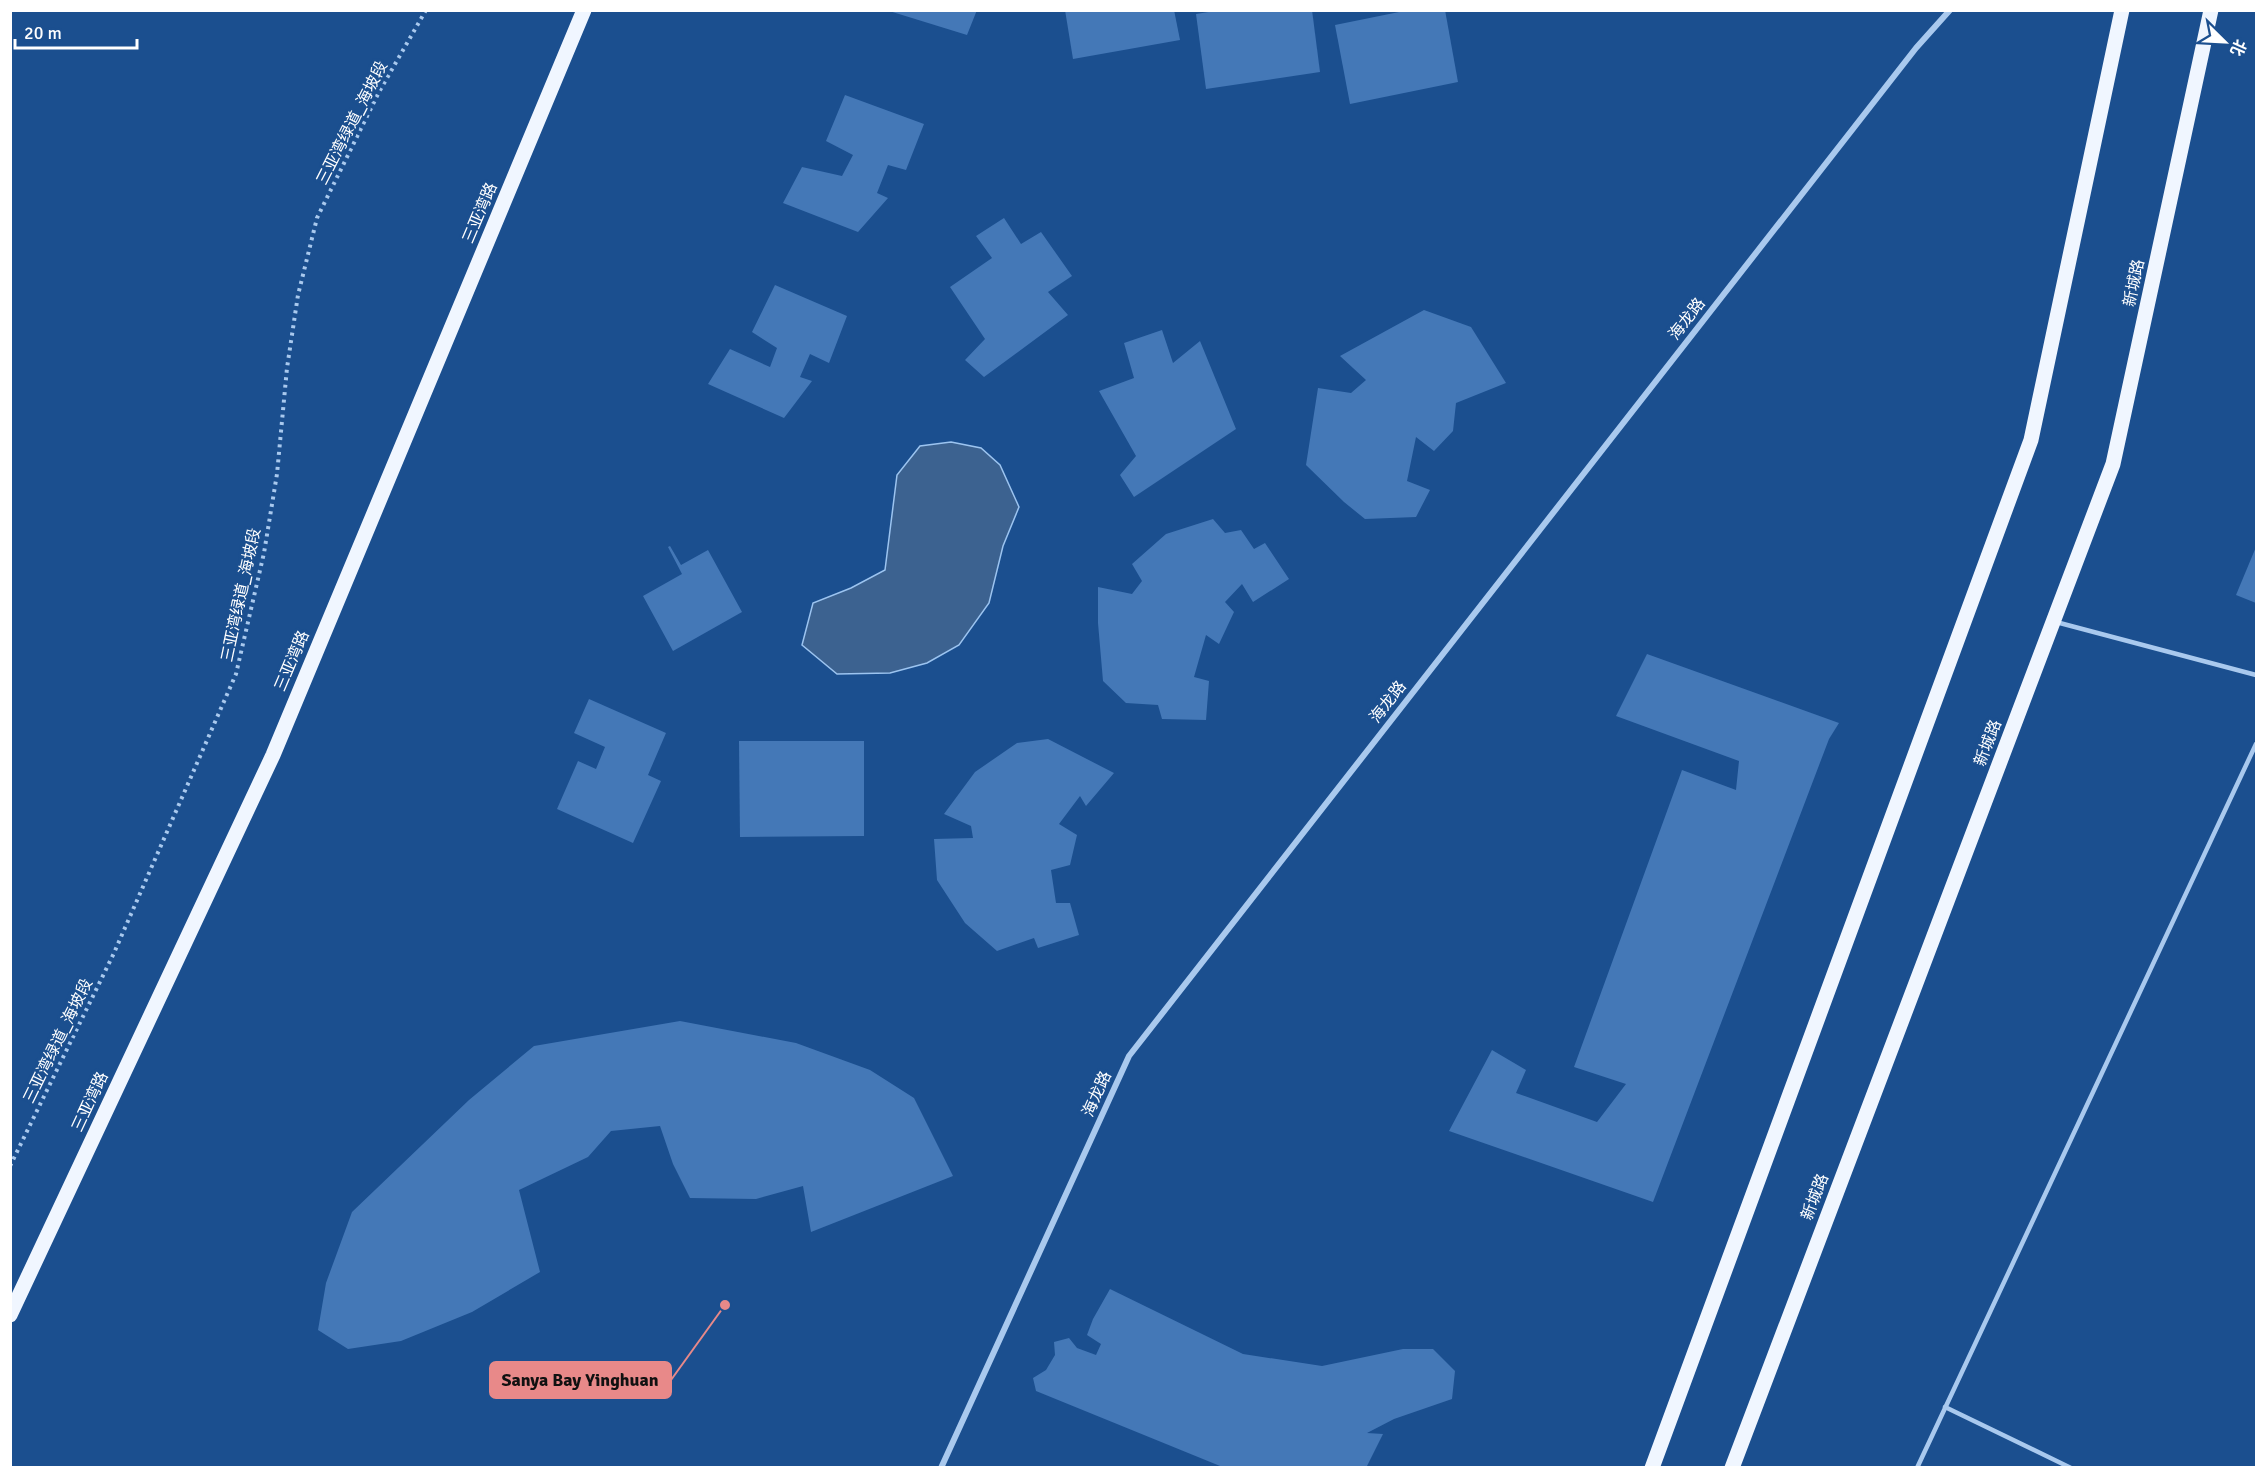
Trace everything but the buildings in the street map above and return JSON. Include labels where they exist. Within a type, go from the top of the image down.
[{"type":"main road","name":"三亚湾路","points":[[10,1315],[273,755],[584,10]]},
{"type":"main road","points":[[1652,1467],[2031,440],[2122,10]]},
{"type":"main road","name":"新城路","points":[[1736,1466],[2113,464],[2211,10]]},
{"type":"street","name":"海龙路","points":[[942,1467],[1129,1056],[1916,48],[1950,10]]},
{"type":"lane","points":[[2054,621],[2256,675]]},
{"type":"lane","points":[[1917,1467],[2256,744]]},
{"type":"lane","points":[[1945,1407],[2071,1467]]},
{"type":"path","name":"三亚湾绿道_海坡段","points":[[10,1167],[114,953],[236,674],[264,553],[277,474],[287,369],[297,306],[317,218],[379,92],[426,10]]},
{"type":"water","points":[[951,442],[981,448],[1000,465],[1019,507],[1003,546],[989,603],[959,645],[927,663],[890,673],[837,674],[802,645],[813,603],[851,588],[885,570],[897,475],[920,446]]},
{"type":"place","name":"Sanya Bay Yinghuan","points":[[725,1305]]}]
